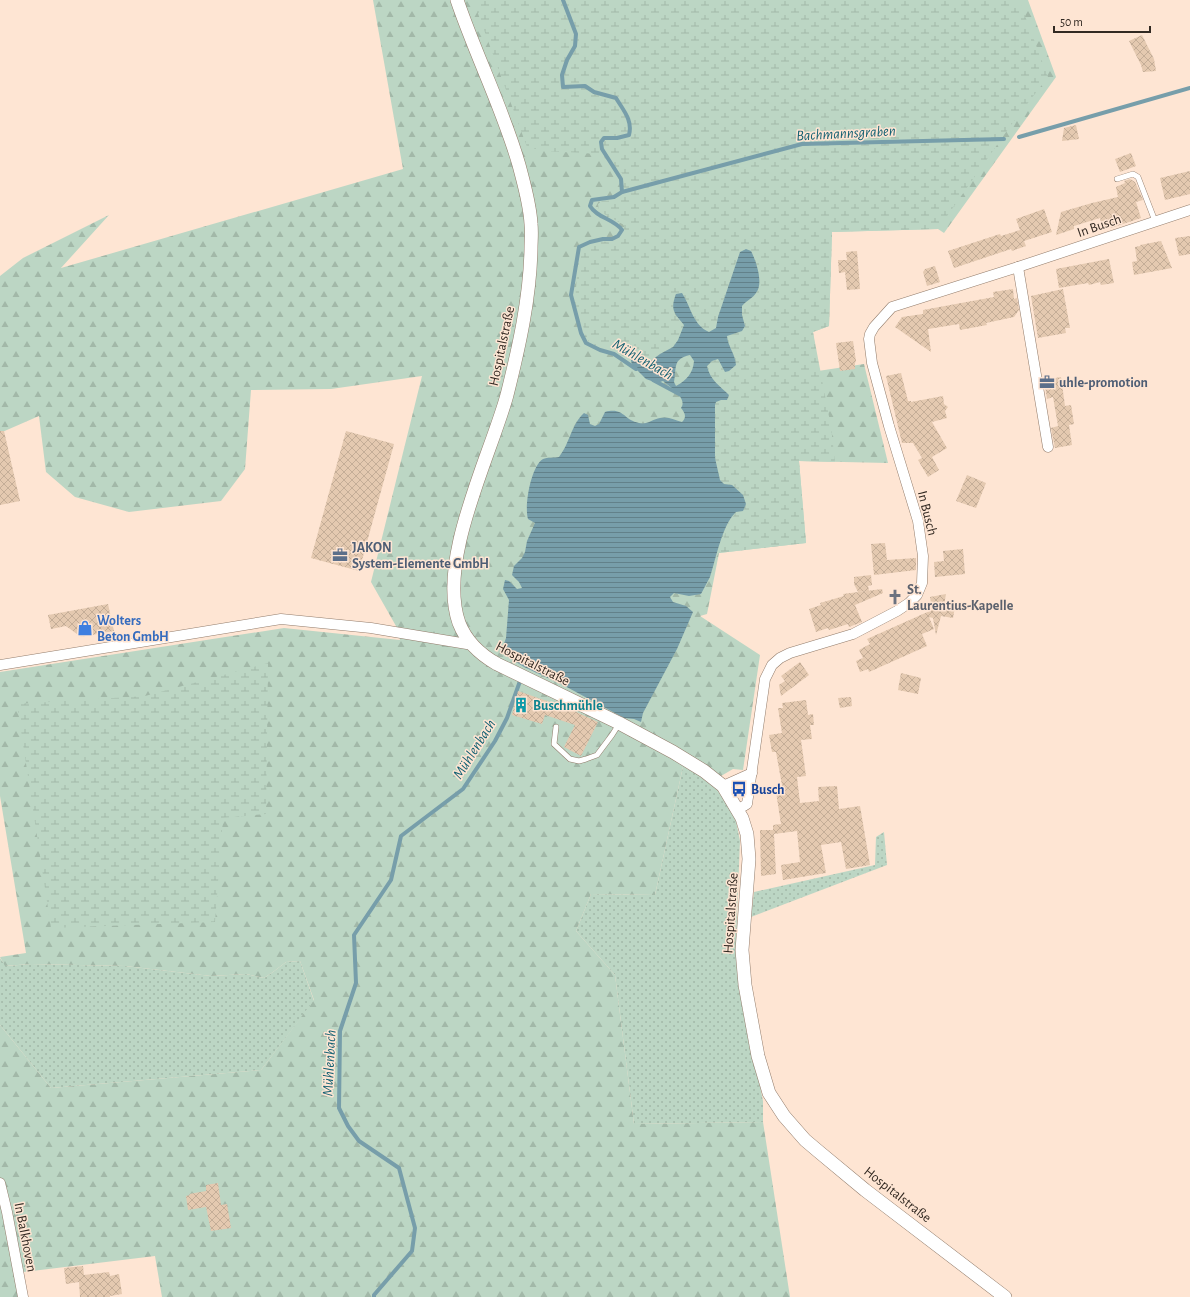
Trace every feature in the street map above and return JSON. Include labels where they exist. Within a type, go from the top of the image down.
[{"type":"street","name":"Hospitalstraße","points":[[457,0],[466,28],[511,137],[525,188],[531,224],[530,276],[523,321],[506,396],[466,517],[458,552],[454,589],[459,624],[473,645],[484,656],[497,664],[619,723],[673,752],[704,771],[723,786],[742,818],[747,834],[749,860],[742,950],[745,985],[758,1056],[769,1093],[784,1116],[818,1151],[865,1190],[1005,1297]]},
{"type":"street","name":"In Busch","points":[[737,810],[747,804],[765,679],[772,665],[780,658],[790,653],[853,634],[897,611],[909,603],[917,595],[922,583],[923,556],[918,521],[889,426],[872,363],[870,334],[874,327],[892,307],[1018,268],[1190,210]]},
{"type":"street","points":[[1018,268],[1048,447]]},
{"type":"street","points":[[0,665],[281,619],[371,628],[473,645]]},
{"type":"street","points":[[723,786],[752,773]]},
{"type":"street","name":"In Balkhoven","points":[[0,1183],[23,1297]]},
{"type":"lane","points":[[1118,179],[1133,174],[1138,177],[1155,221]]},
{"type":"lane","points":[[556,727],[554,744],[570,759],[579,761],[597,755],[619,723]]},
{"type":"green space","points":[[373,0],[1028,0],[1056,77],[944,233],[938,229],[832,232],[829,326],[813,332],[818,371],[864,364],[888,463],[799,461],[806,543],[719,553],[707,614],[700,616],[760,655],[743,770],[733,769],[721,776],[684,762],[655,895],[591,894],[576,931],[615,975],[634,1124],[763,1122],[790,1297],[162,1297],[155,1256],[24,1272],[23,1297],[0,1297],[0,1025],[51,1088],[261,1070],[314,1000],[300,961],[286,962],[264,978],[246,974],[211,976],[125,966],[31,964],[5,966],[0,957],[26,953],[0,796],[0,672],[284,628],[400,640],[396,626],[371,582],[422,376],[331,389],[251,390],[245,469],[221,501],[129,512],[75,497],[46,472],[39,416],[0,433],[0,276],[23,258],[109,215],[61,268],[403,169]]},
{"type":"green space","points":[[473,0],[1019,0],[1048,77],[1011,125],[938,229],[832,232],[829,326],[813,332],[831,427],[835,462],[799,461],[806,543],[719,553],[728,524],[736,512],[743,511],[732,485],[724,484],[720,480],[715,458],[715,405],[716,402],[729,395],[713,379],[707,366],[712,361],[718,359],[725,372],[736,356],[727,342],[727,336],[742,331],[745,326],[742,315],[742,306],[757,293],[739,253],[718,317],[716,328],[709,332],[699,325],[682,294],[676,294],[673,308],[675,314],[684,325],[678,340],[673,347],[660,354],[643,367],[638,360],[630,356],[631,361],[614,351],[590,346],[575,303],[578,260],[585,246],[595,240],[613,243],[624,238],[624,225],[599,211],[598,204],[602,201],[617,200],[624,189],[622,173],[600,154],[544,151],[527,147]]},
{"type":"green space","points":[[268,663],[266,814],[223,818],[215,922],[51,928],[17,704],[145,696]]},
{"type":"green space","points":[[684,762],[716,788],[736,821],[740,841],[736,943],[742,997],[763,1101],[763,1122],[634,1124],[615,975],[576,931],[591,894],[655,895]]},
{"type":"green space","points":[[884,832],[887,865],[751,917],[754,892],[875,865],[876,837]]},
{"type":"green space","points":[[0,958],[6,966],[31,964],[125,966],[211,976],[246,974],[264,978],[286,962],[300,961],[314,1001],[261,1070],[51,1088],[0,1025]]},
{"type":"water","points":[[746,249],[751,251],[758,272],[759,284],[755,295],[742,306],[742,315],[745,326],[742,331],[727,336],[736,365],[729,371],[725,372],[718,359],[712,361],[707,366],[713,379],[729,395],[727,400],[716,402],[715,405],[715,458],[720,480],[724,484],[732,485],[743,495],[746,504],[743,511],[736,512],[727,525],[710,577],[701,594],[689,596],[674,593],[670,597],[673,602],[686,606],[693,612],[677,649],[643,713],[641,722],[634,719],[624,718],[563,685],[524,667],[505,655],[502,649],[506,638],[509,600],[503,589],[505,580],[509,581],[517,589],[522,588],[519,582],[512,575],[514,566],[522,558],[525,552],[527,541],[535,523],[528,519],[527,505],[535,470],[543,459],[559,457],[566,446],[576,423],[584,413],[588,415],[590,424],[595,426],[599,424],[605,412],[611,411],[620,412],[634,421],[642,423],[663,418],[671,418],[682,422],[684,420],[685,415],[681,408],[683,404],[682,400],[677,393],[663,381],[657,383],[646,379],[632,365],[630,356],[633,355],[643,367],[660,354],[673,347],[678,340],[684,325],[673,308],[676,294],[682,293],[699,325],[709,332],[716,328],[718,317],[740,252]],"holes":[[[690,355],[694,361],[689,376],[676,386],[674,382],[676,365],[680,359]]]},
{"type":"building","points":[[1142,35],[1154,59],[1156,71],[1143,72],[1129,41]]},
{"type":"building","points":[[1076,125],[1079,139],[1062,141],[1064,128]]},
{"type":"building","points":[[1131,153],[1136,166],[1120,172],[1115,159]]},
{"type":"building","points":[[1190,171],[1190,194],[1165,200],[1160,178]]},
{"type":"building","points":[[1130,179],[1135,182],[1143,200],[1136,202],[1141,218],[1111,228],[1108,220],[1101,222],[1100,218],[1074,226],[1074,229],[1056,235],[1061,212],[1118,197],[1116,187],[1125,183],[1124,181]]},
{"type":"building","points":[[1044,209],[1052,232],[1024,241],[1026,246],[1012,251],[1011,249],[954,268],[948,251],[1000,234],[1001,236],[1020,230],[1016,219]]},
{"type":"building","points":[[1190,236],[1190,254],[1179,256],[1175,238]]},
{"type":"building","points":[[1161,241],[1172,268],[1134,275],[1132,262],[1137,261],[1135,247]]},
{"type":"building","points":[[857,251],[860,289],[847,290],[845,272],[839,273],[838,260],[847,260],[846,252]]},
{"type":"building","points":[[1109,259],[1114,283],[1101,285],[1100,282],[1089,285],[1088,283],[1059,288],[1056,269]]},
{"type":"building","points":[[935,266],[940,282],[927,286],[923,272],[925,269]]},
{"type":"building","points":[[1013,289],[1014,299],[1017,298],[1019,310],[1014,317],[986,323],[987,325],[960,330],[959,324],[928,329],[931,352],[895,327],[902,317],[923,314],[923,310],[994,297],[993,292]]},
{"type":"building","points":[[1063,289],[1070,328],[1065,328],[1066,333],[1038,338],[1031,296]]},
{"type":"building","points":[[853,341],[856,361],[855,369],[840,371],[836,343]]},
{"type":"building","points":[[901,373],[908,401],[911,402],[943,396],[944,404],[948,407],[945,411],[947,418],[932,422],[947,448],[932,457],[939,470],[928,477],[918,460],[922,458],[913,443],[902,443],[886,376]]},
{"type":"building","points":[[1061,377],[1065,406],[1071,405],[1074,424],[1069,425],[1072,445],[1055,448],[1051,428],[1058,426],[1053,397],[1047,399],[1044,380]]},
{"type":"building","points":[[0,431],[4,431],[20,501],[0,505]]},
{"type":"building","points":[[346,431],[394,444],[359,571],[311,558]]},
{"type":"building","points":[[967,475],[986,483],[976,508],[956,501]]},
{"type":"building","points":[[885,543],[887,560],[916,558],[916,570],[874,575],[871,544]]},
{"type":"building","points":[[963,549],[965,574],[935,577],[934,562],[944,561],[943,551]]},
{"type":"building","points":[[871,575],[872,585],[868,586],[869,591],[858,592],[854,584],[854,577]]},
{"type":"building","points":[[882,589],[883,593],[855,605],[862,622],[849,627],[848,624],[829,630],[828,628],[816,632],[809,609],[821,605],[820,603],[844,596],[843,594]]},
{"type":"building","points":[[946,594],[944,605],[955,607],[953,618],[941,616],[936,635],[933,618],[929,617],[934,629],[922,634],[927,646],[869,672],[868,669],[860,672],[856,661],[863,658],[859,650],[870,644],[867,639],[932,610],[930,597]]},
{"type":"building","points":[[108,604],[114,631],[81,637],[66,626],[51,629],[48,615]]},
{"type":"building","points":[[800,662],[809,675],[781,696],[779,685],[785,681],[781,676]]},
{"type":"building","points":[[901,673],[921,678],[918,694],[898,690]]},
{"type":"building","points":[[518,691],[570,709],[598,722],[581,756],[564,747],[575,725],[545,715],[542,724],[512,715]]},
{"type":"building","points":[[851,697],[852,706],[840,708],[838,698]]},
{"type":"building","points":[[806,700],[808,715],[813,714],[814,725],[810,725],[812,739],[801,740],[806,776],[797,777],[800,803],[819,801],[818,787],[837,786],[839,809],[860,806],[870,865],[846,869],[841,842],[821,845],[826,873],[783,880],[781,865],[800,862],[797,831],[774,834],[776,874],[761,876],[760,830],[773,830],[773,825],[781,824],[776,792],[783,791],[776,752],[772,752],[769,735],[782,733],[778,708],[783,708],[782,703]]},
{"type":"building","points":[[218,1183],[221,1205],[227,1204],[231,1228],[211,1231],[206,1207],[188,1210],[186,1196],[190,1195],[189,1194],[206,1191],[206,1185]]},
{"type":"building","points":[[83,1266],[84,1275],[109,1272],[110,1276],[119,1274],[122,1294],[110,1297],[80,1297],[79,1282],[66,1284],[64,1268]]},
{"type":"waterway","name":"Bachmannsgraben","points":[[563,0],[576,34],[575,46],[567,60],[562,75],[563,87],[585,86],[594,92],[616,98],[627,115],[630,125],[629,135],[617,138],[604,138],[601,142],[602,149],[621,179],[622,192],[614,197],[592,200],[590,206],[593,210],[615,223],[622,230],[618,236],[612,239],[603,239],[590,242],[579,247],[571,295],[581,333],[586,343],[600,350],[614,354],[636,369]]},
{"type":"waterway","name":"Bachmannsgraben","points":[[1019,137],[1190,88]]},
{"type":"waterway","name":"Bachmannsgraben","points":[[622,192],[802,144],[1004,139]]},
{"type":"waterway","name":"Mühlenbach","points":[[653,380],[681,395]]},
{"type":"waterway","name":"Mühlenbach","points":[[374,1297],[374,1295],[412,1251],[415,1228],[399,1168],[359,1141],[348,1126],[339,1108],[340,1031],[356,983],[354,935],[391,880],[401,836],[463,789],[495,741],[507,718],[520,681]]},
{"type":"place","name":"uhle-promotion","points":[[1047,382]]},
{"type":"place","name":"JAKON System-Elemente GmbH","points":[[340,555]]},
{"type":"place","name":"St. Laurentius-Kapelle","points":[[895,597]]},
{"type":"place","name":"Wolters Beton GmbH","points":[[85,628]]},
{"type":"place","name":"Buschmühle","points":[[521,705]]},
{"type":"place","name":"Busch","points":[[739,789]]}]
